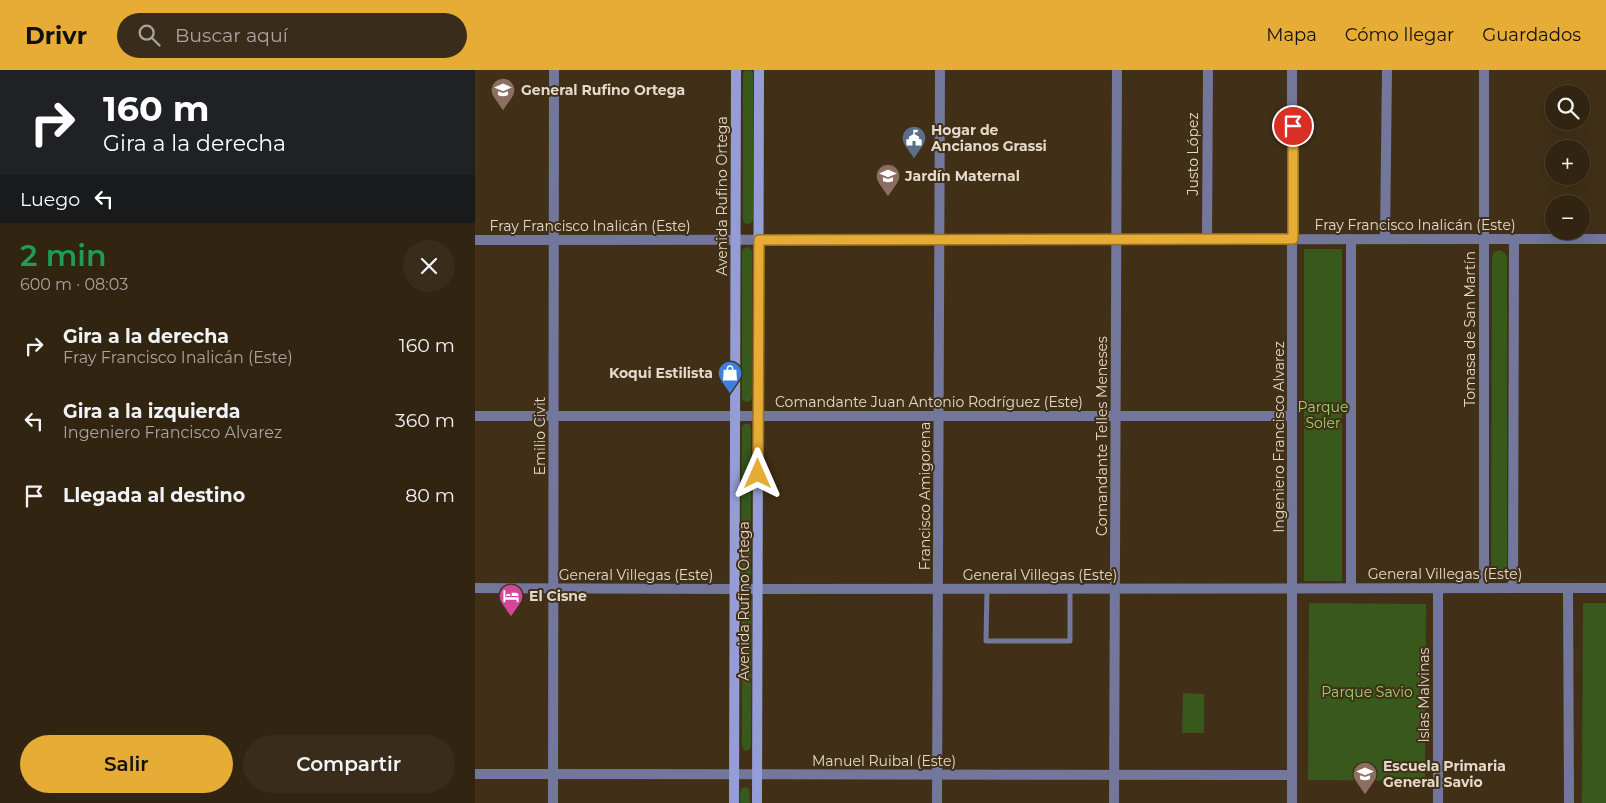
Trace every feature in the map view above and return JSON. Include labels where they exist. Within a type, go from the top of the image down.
[{"type":"main road","name":"Avenida Rufino Ortega","points":[[734,803],[736,70]]},
{"type":"main road","name":"Avenida Rufino Ortega","points":[[757,803],[759,70]]},
{"type":"street","name":"Emilio Civit","points":[[553,803],[554,70]]},
{"type":"street","name":"Francisco Amigorena","points":[[937,803],[940,70]]},
{"type":"street","name":"Comandante Telles Meneses","points":[[1114,803],[1117,70]]},
{"type":"street","name":"Justo López","points":[[1207,239],[1208,70]]},
{"type":"street","name":"Ingeniero Francisco Alvarez","points":[[1292,803],[1293,70]]},
{"type":"street","points":[[1385,239],[1387,70]]},
{"type":"street","name":"Tomasa de San Martín","points":[[1484,70],[1484,588]]},
{"type":"street","points":[[1351,239],[1351,588]]},
{"type":"street","points":[[1513,588],[1514,239]]},
{"type":"street","name":"Fray Francisco Inalicán (Este)","points":[[475,240],[1606,239]]},
{"type":"street","name":"Comandante Juan Antonio Rodríguez (Este)","points":[[475,416],[1292,416]]},
{"type":"street","name":"General Villegas (Este)","points":[[475,588],[1606,588]]},
{"type":"street","name":"Islas Malvinas","points":[[1438,588],[1438,803]]},
{"type":"street","points":[[1568,588],[1569,803]]},
{"type":"street","name":"Manuel Ruibal (Este)","points":[[475,774],[1292,775]]},
{"type":"lane","points":[[987,589],[986,641],[1070,641],[1070,588]]},
{"type":"green space","points":[[745,70],[752,71],[753,74],[753,220],[747,224],[744,223],[743,219],[743,74]]},
{"type":"green space","points":[[748,247],[752,252],[752,398],[747,402],[743,401],[742,397],[742,252],[744,248]]},
{"type":"green space","name":"Parque Soler","points":[[1304,249],[1342,249],[1342,581],[1304,581]]},
{"type":"green space","points":[[1500,250],[1505,253],[1507,258],[1507,574],[1504,579],[1499,581],[1493,578],[1491,573],[1492,258],[1494,252]]},
{"type":"green space","points":[[747,423],[751,429],[751,574],[746,579],[741,573],[742,428]]},
{"type":"green space","points":[[747,595],[752,601],[751,746],[746,751],[742,745],[742,600],[743,596]]},
{"type":"green space","name":"Parque Savio","points":[[1309,603],[1426,604],[1425,781],[1308,780]]},
{"type":"green space","points":[[1583,603],[1606,603],[1606,803],[1582,803]]},
{"type":"green space","points":[[1183,693],[1204,694],[1204,733],[1182,733]]},
{"type":"green space","points":[[746,787],[749,789],[750,803],[740,803],[740,792],[742,788]]},
{"type":"place","name":"General Rufino Ortega","points":[[503,111]]},
{"type":"place","name":"Hogar de Ancianos Grassi","points":[[914,159]]},
{"type":"place","name":"Jardín Maternal","points":[[888,197]]},
{"type":"place","name":"Koqui Estilista","points":[[730,394]]},
{"type":"place","name":"El Cisne","points":[[511,617]]},
{"type":"place","name":"Escuela Primaria General Savio","points":[[1365,795]]},
{"type":"route","points":[[758,474],[759,240],[1293,239],[1293,126]]}]
